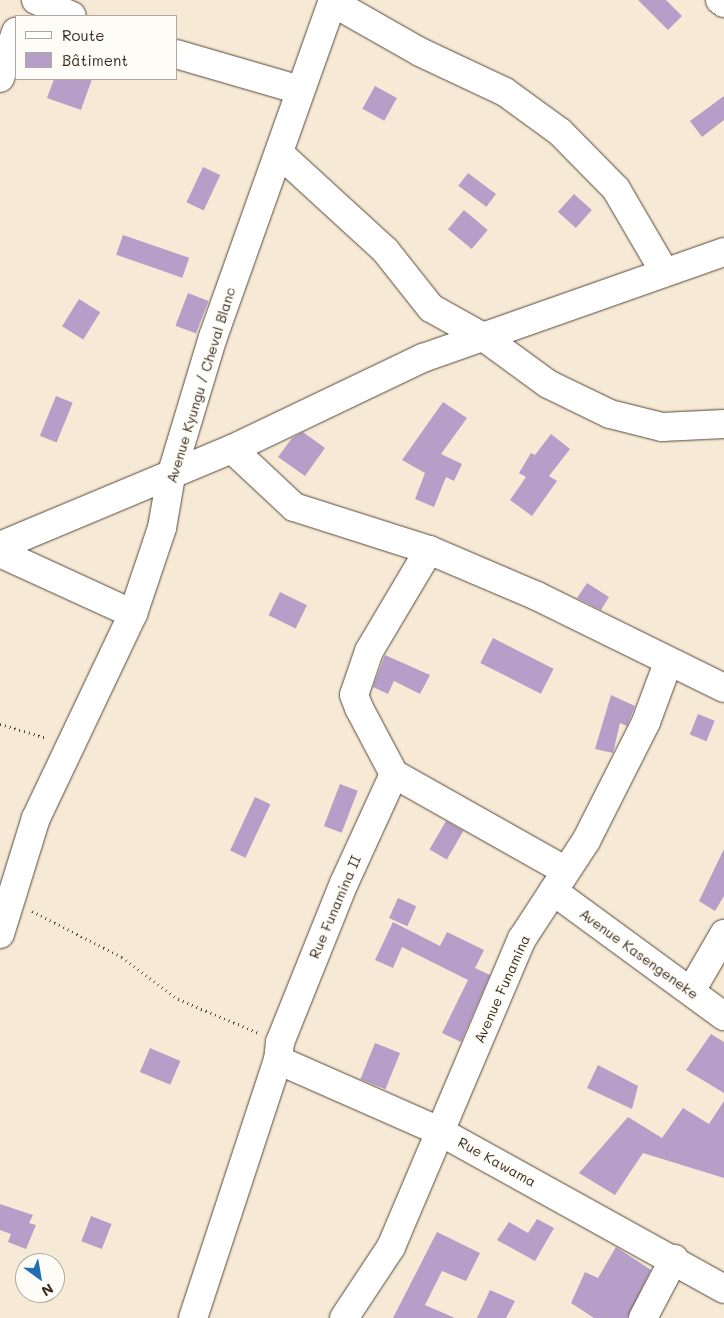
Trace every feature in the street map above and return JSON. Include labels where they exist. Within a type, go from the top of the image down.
[{"type":"street","points":[[21,15],[26,0]]},
{"type":"street","points":[[36,0],[70,15]]},
{"type":"street","points":[[720,0],[724,3]]},
{"type":"street","points":[[332,1],[420,52],[505,92],[560,132],[616,189],[664,271]]},
{"type":"street","name":"Avenue Kyungu / Cheval Blanc","points":[[0,934],[36,818],[72,747],[133,614],[162,528],[171,476],[212,337],[332,1]]},
{"type":"street","points":[[0,78],[15,35]]},
{"type":"street","points":[[178,55],[300,90]]},
{"type":"street","points":[[279,153],[385,250],[431,308],[485,338],[548,384],[610,414],[662,427],[724,424]]},
{"type":"street","points":[[0,546],[232,449],[423,358],[485,338],[664,271],[724,252]]},
{"type":"street","points":[[232,449],[294,506],[429,550],[537,596],[668,664],[724,688]]},
{"type":"street","points":[[394,774],[354,695],[368,651],[429,550]]},
{"type":"street","points":[[0,553],[133,614]]},
{"type":"street","name":"Avenue Funamina","points":[[344,1318],[391,1246],[438,1130],[522,940],[559,881],[646,722],[668,664]]},
{"type":"street","name":"Avenue Kasengeneke","points":[[394,774],[559,881],[691,991],[724,1016]]},
{"type":"street","name":"Rue Funamina II","points":[[193,1318],[279,1051],[394,774]]},
{"type":"street","points":[[691,991],[724,934]]},
{"type":"street","name":"Rue Kawama","points":[[279,1051],[438,1130],[674,1259],[724,1289]]},
{"type":"street","points":[[643,1318],[674,1259]]},
{"type":"path","points":[[0,724],[72,747]]},
{"type":"path","points":[[9,900],[122,958],[178,999],[279,1051]]},
{"type":"building","points":[[638,0],[666,0],[682,16],[668,30]]},
{"type":"building","points":[[54,80],[92,80],[81,110],[47,98]]},
{"type":"building","points":[[375,86],[397,98],[384,121],[362,109]]},
{"type":"building","points":[[724,96],[724,120],[702,137],[690,121]]},
{"type":"building","points":[[203,167],[220,175],[204,210],[187,202]]},
{"type":"building","points":[[468,173],[496,194],[486,207],[458,186]]},
{"type":"building","points":[[574,194],[592,210],[576,228],[558,212]]},
{"type":"building","points":[[464,210],[488,230],[472,249],[448,229]]},
{"type":"building","points":[[123,235],[189,258],[182,278],[116,255]]},
{"type":"building","points":[[188,293],[209,301],[196,334],[175,326]]},
{"type":"building","points":[[79,299],[100,312],[83,339],[62,326]]},
{"type":"building","points":[[56,396],[73,403],[57,443],[40,436]]},
{"type":"building","points":[[443,402],[467,418],[441,454],[462,464],[454,481],[446,477],[434,507],[415,499],[425,473],[402,460]]},
{"type":"building","points":[[303,432],[325,448],[305,476],[278,457],[292,438]]},
{"type":"building","points":[[551,434],[570,449],[549,476],[557,481],[532,516],[510,500],[526,477],[519,473],[531,453],[535,455]]},
{"type":"building","points":[[587,583],[609,597],[601,610],[577,598]]},
{"type":"building","points":[[280,592],[307,605],[296,629],[269,615]]},
{"type":"building","points":[[493,638],[554,669],[541,694],[480,663]]},
{"type":"building","points":[[385,655],[430,675],[420,694],[394,681],[388,694],[373,687]]},
{"type":"building","points":[[611,695],[635,706],[627,726],[620,723],[613,753],[595,749]]},
{"type":"building","points":[[698,714],[715,721],[706,741],[690,734]]},
{"type":"building","points":[[340,784],[358,791],[342,833],[324,826]]},
{"type":"building","points":[[255,797],[270,804],[245,858],[230,850]]},
{"type":"building","points":[[446,821],[463,831],[447,860],[430,850]]},
{"type":"building","points":[[724,849],[724,896],[715,911],[699,901]]},
{"type":"building","points":[[398,898],[416,906],[407,926],[389,918]]},
{"type":"building","points":[[393,922],[440,946],[447,932],[484,950],[475,968],[490,975],[461,1042],[442,1033],[468,980],[402,947],[393,968],[375,960]]},
{"type":"building","points":[[711,1034],[724,1042],[724,1093],[686,1070]]},
{"type":"building","points":[[375,1043],[400,1053],[385,1089],[360,1079]]},
{"type":"building","points":[[150,1048],[180,1061],[170,1085],[140,1072]]},
{"type":"building","points":[[598,1065],[638,1086],[632,1109],[587,1088]]},
{"type":"building","points":[[724,1101],[724,1178],[643,1153],[615,1195],[579,1173],[628,1117],[662,1138],[683,1108],[709,1124]]},
{"type":"building","points":[[0,1204],[33,1215],[29,1223],[36,1225],[26,1249],[8,1242],[11,1234],[0,1230]]},
{"type":"building","points":[[91,1216],[112,1224],[102,1249],[81,1241]]},
{"type":"building","points":[[537,1219],[554,1228],[535,1261],[497,1240],[509,1222],[528,1233]]},
{"type":"building","points":[[437,1232],[480,1253],[466,1281],[442,1271],[425,1305],[455,1318],[393,1318]]},
{"type":"building","points":[[616,1247],[651,1270],[627,1318],[594,1318],[571,1303],[585,1272],[598,1278]]},
{"type":"building","points":[[490,1290],[515,1301],[506,1318],[477,1318]]}]
